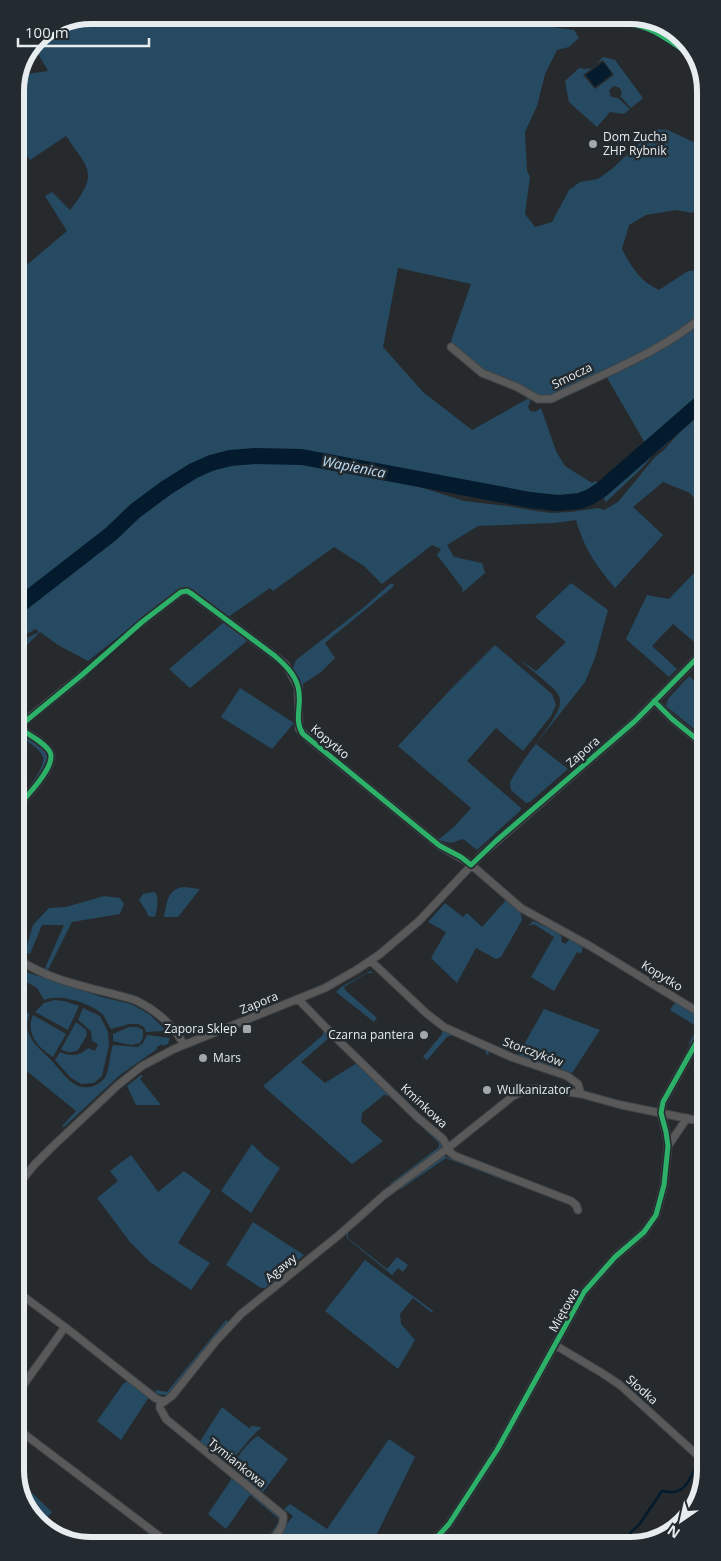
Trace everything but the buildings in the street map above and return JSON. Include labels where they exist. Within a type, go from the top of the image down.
[{"type":"street","name":"Smocza","points":[[451,347],[482,373],[517,387],[538,399],[545,400],[551,399],[658,347],[697,321]]},
{"type":"street","name":"Kopytko","points":[[142,622],[181,592],[187,591],[192,594],[286,666],[298,687],[300,697],[298,723],[303,734],[440,846],[471,864],[508,898],[530,914],[590,946],[697,1011]]},
{"type":"street","name":"Zapora","points":[[24,1178],[50,1149],[129,1075],[160,1055],[341,980],[370,961],[409,931],[471,864],[654,701],[697,658]]},
{"type":"street","points":[[24,722],[83,674]]},
{"type":"street","points":[[654,701],[697,739]]},
{"type":"street","points":[[24,732],[46,748],[52,760],[48,768],[24,798]]},
{"type":"street","name":"Storczyków","points":[[370,961],[426,1013],[444,1027],[511,1057],[567,1076],[578,1084],[581,1094]]},
{"type":"street","points":[[24,963],[34,969],[61,979],[144,1004],[171,1025],[184,1045]]},
{"type":"street","name":"Kminkowa","points":[[298,999],[418,1117],[443,1139],[450,1152],[460,1158],[571,1201],[578,1210]]},
{"type":"street","points":[[661,1113],[666,1095],[697,1041]]},
{"type":"street","name":"Agawy","points":[[160,1401],[164,1402],[172,1396],[235,1319],[339,1235],[384,1195],[519,1092],[527,1089],[548,1088],[581,1094]]},
{"type":"street","points":[[581,1094],[621,1105],[697,1120]]},
{"type":"street","name":"Miętowa","points":[[437,1537],[449,1524],[478,1481],[512,1425],[584,1292],[615,1257],[638,1237],[652,1221],[659,1207],[664,1185],[668,1146],[661,1113]]},
{"type":"street","name":"Miętowa","points":[[668,1146],[687,1118]]},
{"type":"street","points":[[24,1297],[160,1401]]},
{"type":"street","points":[[24,1384],[65,1327]]},
{"type":"street","name":"Słodka","points":[[556,1346],[620,1385],[697,1455]]},
{"type":"street","name":"Tymiankowa","points":[[160,1401],[160,1408],[166,1419],[283,1515],[283,1523],[274,1537]]},
{"type":"street","points":[[24,1434],[160,1537]]},
{"type":"shaded area","points":[[82,24],[532,24],[574,30],[579,38],[569,47],[557,50],[545,74],[537,106],[525,132],[527,171],[530,177],[525,214],[535,227],[552,222],[569,190],[580,182],[598,179],[613,168],[654,129],[668,130],[697,144],[697,208],[692,213],[676,210],[646,215],[629,225],[622,249],[637,273],[646,282],[659,290],[688,271],[697,270],[697,318],[658,345],[550,395],[542,396],[533,394],[483,371],[450,344],[471,284],[398,268],[383,347],[423,392],[472,430],[529,398],[530,403],[528,407],[530,411],[535,412],[541,408],[556,451],[565,466],[592,483],[595,481],[598,483],[645,443],[606,376],[579,389],[577,394],[578,388],[660,350],[697,325],[697,400],[597,489],[572,499],[512,494],[343,459],[309,454],[253,453],[231,455],[210,460],[182,472],[151,491],[107,532],[24,596],[24,267],[67,231],[45,196],[52,192],[70,210],[85,188],[88,180],[88,172],[81,157],[66,136],[30,160],[24,151],[24,87],[26,74],[48,71],[37,51],[47,40],[69,27]]},
{"type":"shaded area","points":[[603,57],[615,60],[643,98],[631,108],[620,96],[622,94],[620,88],[614,86],[609,90],[611,97],[618,98],[630,109],[624,114],[610,112],[597,127],[569,102],[565,81],[579,68],[590,68],[583,75],[595,89],[614,75],[603,60],[597,63]]},
{"type":"shaded area","points":[[603,62],[612,74],[595,87],[586,75]]},
{"type":"shaded area","points":[[697,417],[697,502],[690,493],[663,482],[633,507],[663,535],[615,588],[591,556],[576,520],[555,523],[478,526],[447,545],[454,557],[482,563],[485,573],[462,593],[463,589],[437,555],[441,549],[432,545],[382,584],[364,566],[334,547],[273,591],[270,588],[228,617],[188,588],[179,589],[88,661],[58,645],[40,632],[24,648],[24,640],[39,632],[36,629],[24,635],[24,608],[172,492],[194,478],[223,465],[255,463],[301,464],[395,479],[464,501],[552,513],[598,508],[604,510],[618,502],[655,457]]},
{"type":"shaded area","points":[[675,432],[668,443],[653,455],[606,502],[601,494]]},
{"type":"shaded area","points":[[694,573],[697,576],[697,644],[673,624],[652,646],[677,669],[669,677],[626,639],[647,595],[669,599]]},
{"type":"shaded area","points":[[571,583],[608,610],[595,658],[585,682],[536,744],[568,769],[530,802],[526,803],[511,790],[510,783],[514,774],[553,719],[560,701],[554,689],[519,659],[536,671],[566,642],[535,617]]},
{"type":"shaded area","points":[[390,584],[394,584],[393,587],[325,643],[335,658],[321,672],[303,684],[303,697],[300,682],[293,668],[296,660],[363,608]]},
{"type":"shaded area","points":[[223,623],[247,641],[190,688],[169,669]]},
{"type":"shaded area","points":[[495,645],[552,694],[556,705],[551,716],[523,751],[496,728],[467,761],[521,808],[477,850],[463,839],[451,843],[438,840],[455,826],[471,808],[398,746]]},
{"type":"shaded area","points":[[689,676],[697,683],[697,731],[666,706],[668,699]]},
{"type":"shaded area","points":[[240,688],[294,723],[272,749],[221,717]]},
{"type":"shaded area","points":[[24,734],[42,746],[48,757],[45,768],[24,794],[39,772],[43,760],[38,749],[24,740]]},
{"type":"shaded area","points":[[178,888],[200,889],[178,917],[164,917],[171,894]]},
{"type":"shaded area","points":[[156,893],[157,899],[155,917],[148,916],[139,900],[143,894]]},
{"type":"shaded area","points":[[104,896],[120,898],[124,904],[120,914],[72,922],[48,970],[45,968],[64,925],[42,925],[30,954],[25,952],[33,925],[49,908],[66,907]]},
{"type":"shaded area","points":[[506,900],[519,910],[522,920],[501,957],[496,959],[476,948],[457,983],[431,958],[446,932],[428,922],[445,903],[463,917],[467,913],[482,927]]},
{"type":"shaded area","points":[[533,921],[557,932],[562,937],[561,941],[565,944],[570,939],[583,947],[581,954],[577,952],[554,991],[531,977],[554,937],[534,924],[528,926]]},
{"type":"shaded area","points":[[24,971],[102,997],[131,1004],[149,1014],[170,1034],[164,1031],[146,1032],[144,1027],[138,1024],[111,1029],[103,1015],[91,1007],[75,1000],[50,998],[44,1000],[37,988],[24,980]]},
{"type":"shaded area","points":[[370,971],[374,973],[367,973],[344,987],[345,990],[377,1018],[374,1022],[336,992],[341,987]]},
{"type":"shaded area","points":[[55,1000],[79,1006],[68,1030],[35,1012],[44,1003]]},
{"type":"shaded area","points":[[676,1001],[697,1015],[697,1026],[670,1010]]},
{"type":"shaded area","points":[[83,1008],[100,1016],[108,1032],[109,1045],[102,1076],[94,1083],[81,1084],[70,1077],[55,1060],[60,1052],[71,1055],[82,1053],[88,1048],[95,1051],[98,1044],[92,1041],[91,1031],[78,1020]]},
{"type":"shaded area","points":[[544,1009],[600,1030],[572,1073],[517,1057]]},
{"type":"shaded area","points":[[25,1011],[30,1014],[28,1029],[33,1041],[69,1080],[78,1086],[94,1086],[104,1079],[113,1045],[138,1047],[143,1043],[147,1035],[170,1038],[168,1044],[163,1046],[162,1044],[157,1047],[157,1049],[120,1075],[64,1127],[62,1126],[76,1111],[24,1069]]},
{"type":"shaded area","points":[[33,1015],[66,1034],[53,1057],[38,1045],[32,1034],[31,1022]]},
{"type":"shaded area","points":[[76,1022],[86,1030],[87,1035],[78,1050],[65,1051],[61,1049]]},
{"type":"shaded area","points":[[129,1027],[137,1027],[143,1030],[143,1038],[140,1043],[131,1045],[113,1041],[113,1034]]},
{"type":"shaded area","points":[[697,1029],[697,1036],[688,1045]]},
{"type":"shaded area","points":[[323,1030],[330,1037],[301,1062],[325,1083],[357,1063],[342,1047],[442,1144],[440,1150],[392,1185],[390,1184],[439,1147],[439,1143],[389,1096],[384,1095],[362,1113],[361,1122],[383,1141],[352,1164],[263,1086],[323,1035]]},
{"type":"shaded area","points":[[442,1030],[488,1051],[489,1055],[486,1054],[486,1051],[452,1035],[447,1037],[427,1060],[423,1057],[442,1034]]},
{"type":"shaded area","points":[[141,1075],[143,1076],[140,1079],[161,1105],[136,1105],[127,1086]]},
{"type":"shaded area","points":[[252,1144],[280,1168],[251,1213],[221,1191]]},
{"type":"shaded area","points":[[131,1155],[158,1192],[184,1171],[211,1191],[178,1243],[210,1263],[191,1290],[150,1262],[130,1242],[97,1198],[118,1181],[110,1171]]},
{"type":"shaded area","points":[[444,1156],[511,1180],[511,1183],[446,1158],[401,1189],[400,1186]]},
{"type":"shaded area","points":[[372,1208],[374,1210],[348,1233],[348,1238],[387,1269],[397,1257],[408,1265],[403,1272],[398,1268],[392,1275],[347,1238],[346,1233]]},
{"type":"shaded area","points":[[253,1222],[304,1255],[265,1288],[261,1288],[226,1265]]},
{"type":"shaded area","points":[[365,1260],[433,1311],[432,1313],[413,1298],[400,1314],[401,1324],[415,1340],[398,1369],[325,1311]]},
{"type":"shaded area","points":[[226,1320],[229,1322],[173,1391],[166,1395],[155,1394],[156,1390],[167,1392]]},
{"type":"shaded area","points":[[128,1381],[149,1397],[121,1440],[97,1421],[123,1384]]},
{"type":"shaded area","points":[[222,1407],[250,1429],[251,1426],[261,1428],[234,1457],[225,1462],[199,1443]]},
{"type":"shaded area","points":[[258,1436],[288,1459],[263,1492],[258,1490],[233,1468],[243,1450]]},
{"type":"shaded area","points":[[389,1439],[415,1457],[375,1537],[277,1537],[293,1516],[284,1509],[290,1504],[327,1529]]},
{"type":"shaded area","points":[[231,1477],[280,1517],[280,1520],[250,1495],[226,1529],[208,1514],[231,1480]]},
{"type":"shaded area","points":[[26,1488],[31,1492],[52,1512],[45,1520],[43,1518],[31,1500]]},
{"type":"shaded area","points":[[280,1520],[280,1524],[271,1537],[268,1537]]},
{"type":"waterway","name":"Wapienica","points":[[24,602],[111,534],[135,511],[166,488],[193,471],[211,463],[230,458],[255,456],[302,457],[530,500],[558,503],[580,501],[601,490],[697,406]]},
{"type":"waterway","points":[[629,1537],[662,1491],[675,1492],[680,1490],[688,1482],[697,1465]]},
{"type":"cycle path","points":[[632,24],[655,32],[683,50]]},
{"type":"cycle path","points":[[24,723],[142,622],[181,592],[187,591],[275,656],[289,670],[298,687],[298,717],[303,734],[440,846],[461,857],[471,865],[496,841],[635,721],[697,658]]},
{"type":"cycle path","points":[[654,701],[697,739]]},
{"type":"cycle path","points":[[24,731],[47,748],[51,758],[40,781],[24,799]]},
{"type":"cycle path","points":[[437,1537],[449,1524],[497,1450],[584,1292],[615,1257],[644,1232],[656,1215],[664,1185],[668,1146],[661,1113],[663,1102],[697,1041]]},
{"type":"place","name":"Dom Zucha ZHP Rybnik","points":[[593,144]]},
{"type":"place","name":"Zapora Sklep","points":[[247,1029]]},
{"type":"place","name":"Czarna pantera","points":[[424,1035]]},
{"type":"place","name":"Mars","points":[[203,1058]]},
{"type":"place","name":"Wulkanizator","points":[[487,1090]]}]
